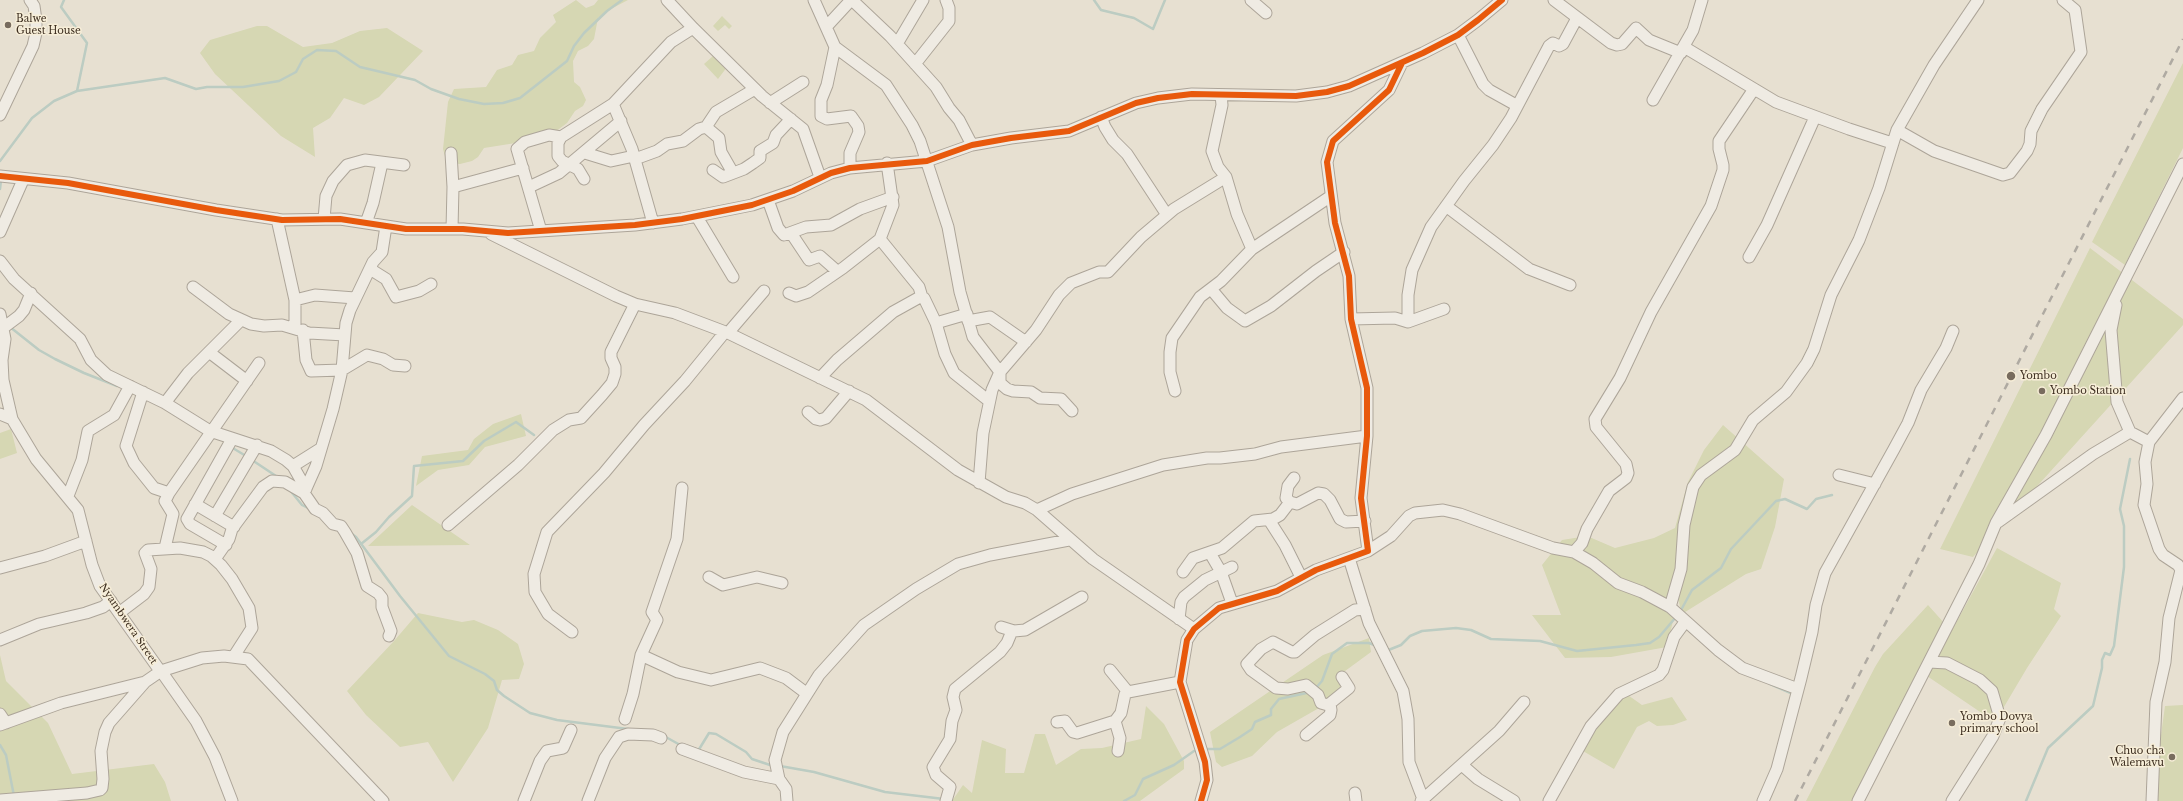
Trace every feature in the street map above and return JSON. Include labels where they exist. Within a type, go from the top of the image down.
[{"type":"street","points":[[0,115],[33,46],[36,33],[36,20],[34,6],[30,0]]},
{"type":"street","points":[[667,0],[755,89],[803,129],[820,177]]},
{"type":"street","points":[[814,0],[835,46],[886,85],[906,113],[920,141],[948,227],[953,263],[973,338],[1000,372],[1000,383],[1007,389],[1031,392],[1040,398],[1061,399],[1072,411]]},
{"type":"street","points":[[826,26],[852,0],[897,44],[940,93],[949,108],[959,120],[972,145]]},
{"type":"street","points":[[897,44],[920,4],[930,0]]},
{"type":"street","points":[[915,64],[949,21],[949,8],[946,0]]},
{"type":"street","points":[[1251,0],[1266,13]]},
{"type":"street","points":[[4,176],[23,180],[68,184],[277,219],[340,219],[406,229],[452,229],[487,232],[542,231],[653,223],[733,210],[768,200],[793,191],[820,177],[850,168],[887,163],[927,161],[972,145],[1011,138],[1061,134],[1136,103],[1158,98],[1192,94],[1296,96],[1327,92],[1349,86],[1402,63],[1458,35],[1502,0]]},
{"type":"street","points":[[1554,0],[1611,43],[1617,45],[1622,44],[1636,28],[1649,40],[1682,50],[1776,102],[1892,143]]},
{"type":"street","points":[[1654,100],[1693,30],[1702,0]]},
{"type":"street","points":[[1670,607],[1681,569],[1684,525],[1693,487],[1701,475],[1736,450],[1753,420],[1786,392],[1807,363],[1814,349],[1831,295],[1859,240],[1880,188],[1897,130],[1934,65],[1978,0]]},
{"type":"street","points":[[1897,130],[1934,151],[1980,165],[2003,175],[2010,173],[2027,151],[2030,144],[2031,131],[2042,109],[2081,52],[2075,10],[2063,0]]},
{"type":"street","points":[[1408,322],[1408,295],[1412,270],[1428,232],[1493,145],[1511,118],[1516,105],[1549,46],[1553,43],[1559,46],[1563,44],[1577,18]]},
{"type":"street","points":[[584,180],[578,169],[569,165],[558,156],[558,143],[561,137],[613,104],[671,42],[693,28]]},
{"type":"street","points":[[1458,35],[1483,84],[1489,90],[1516,105]]},
{"type":"street","points":[[835,46],[827,85],[821,100],[821,116],[827,119],[851,116],[858,126],[859,132],[850,153],[850,168]]},
{"type":"street","points":[[1368,551],[1361,498],[1367,436],[1367,388],[1351,320],[1349,276],[1344,252],[1335,223],[1327,162],[1333,141],[1389,90],[1402,63]]},
{"type":"street","points":[[770,103],[803,82]]},
{"type":"street","points":[[584,153],[611,161],[657,151],[667,144],[683,141],[699,129],[706,127],[716,112],[755,89]]},
{"type":"street","points":[[1574,552],[1582,543],[1587,529],[1609,491],[1626,478],[1628,473],[1626,464],[1596,427],[1595,419],[1620,378],[1652,312],[1711,206],[1723,170],[1719,149],[1720,141],[1754,89]]},
{"type":"street","points":[[1221,95],[1220,112],[1212,151],[1218,167],[1226,177],[1237,214],[1252,249]]},
{"type":"street","points":[[613,104],[635,157],[653,223]]},
{"type":"street","points":[[1101,117],[1113,140],[1127,154],[1167,215]]},
{"type":"street","points":[[1750,257],[1767,224],[1815,117]]},
{"type":"street","points":[[713,170],[720,177],[744,169],[758,160],[760,151],[773,143],[776,135],[791,119]]},
{"type":"street","points":[[529,187],[549,179],[569,165],[621,121]]},
{"type":"street","points":[[706,127],[719,138],[721,152],[733,173]]},
{"type":"street","points":[[542,231],[517,150],[520,145],[549,135],[561,137]]},
{"type":"street","points":[[451,153],[453,187],[452,229]]},
{"type":"street","points":[[324,219],[326,196],[333,180],[347,165],[362,160],[404,165]]},
{"type":"street","points":[[366,223],[373,203],[382,163]]},
{"type":"street","points":[[789,293],[796,296],[803,295],[880,239],[892,208],[893,197],[887,163]]},
{"type":"street","points":[[1858,801],[1979,564],[1996,523],[2046,435],[2183,164]]},
{"type":"street","points":[[453,187],[523,168]]},
{"type":"street","points":[[979,483],[983,433],[989,401],[1000,372],[1036,330],[1052,305],[1070,283],[1099,272],[1109,271],[1127,250],[1167,215],[1226,177]]},
{"type":"street","points":[[0,232],[23,180]]},
{"type":"street","points":[[1175,391],[1170,372],[1172,338],[1192,306],[1200,297],[1221,281],[1252,249],[1331,196]]},
{"type":"street","points":[[768,200],[781,233],[784,235],[806,226],[831,226],[860,209],[893,197]]},
{"type":"street","points":[[1446,206],[1529,269],[1570,286]]},
{"type":"street","points":[[697,217],[733,277]]},
{"type":"street","points":[[277,219],[295,300],[299,329],[308,369],[314,372],[342,370],[367,355],[383,359],[393,365],[405,366]]},
{"type":"street","points":[[305,491],[333,409],[342,370],[346,323],[354,298],[375,259],[382,252],[386,226]]},
{"type":"street","points":[[487,232],[635,304],[675,313],[727,332],[866,400],[958,470],[979,483],[1025,503],[1037,510],[1093,560],[1194,629]]},
{"type":"street","points":[[791,233],[809,260],[820,256],[837,271]]},
{"type":"street","points":[[880,239],[919,287],[922,297],[936,323],[945,354],[954,373],[989,401]]},
{"type":"street","points":[[1211,289],[1226,308],[1245,321],[1272,306],[1316,271],[1344,252]]},
{"type":"street","points":[[0,260],[14,279],[80,339],[91,360],[107,375],[165,402],[210,431],[232,439],[257,445],[281,457],[293,466],[315,509],[323,513],[333,524],[341,526],[357,553],[367,586],[378,592],[382,598],[382,607],[391,630],[389,636]]},
{"type":"street","points":[[370,269],[386,279],[396,296],[424,289],[431,284]]},
{"type":"street","points":[[193,287],[241,320],[264,326],[282,325],[322,335],[345,335]]},
{"type":"street","points":[[572,632],[548,614],[535,592],[534,574],[547,532],[604,473],[644,425],[764,291]]},
{"type":"street","points":[[3,328],[19,316],[24,310],[31,293]]},
{"type":"street","points":[[2118,293],[2111,330],[2112,355],[2116,378],[2116,402],[2130,432],[2149,442]]},
{"type":"street","points":[[295,300],[315,295],[354,298]]},
{"type":"street","points":[[820,378],[837,360],[893,312],[922,297]]},
{"type":"street","points":[[448,525],[518,466],[553,430],[569,420],[581,418],[602,395],[612,383],[615,374],[615,367],[611,358],[611,352],[635,304]]},
{"type":"street","points":[[1351,320],[1395,318],[1408,322],[1444,309]]},
{"type":"street","name":"Nyambwera Street","points":[[0,314],[3,328],[3,380],[12,419],[36,459],[78,510],[100,586],[196,721],[215,757],[232,801]]},
{"type":"street","points":[[936,323],[968,317],[990,317],[1026,342]]},
{"type":"street","points":[[165,402],[184,377],[241,320]]},
{"type":"street","points":[[1763,801],[1777,769],[1812,632],[1816,605],[1825,573],[1908,423],[1928,376],[1946,348],[1953,331]]},
{"type":"street","points":[[209,352],[247,380]]},
{"type":"street","points":[[165,548],[173,514],[165,501],[169,492],[210,431],[259,363]]},
{"type":"street","points":[[68,496],[82,460],[88,431],[114,415],[130,386]]},
{"type":"street","points":[[808,412],[816,419],[820,420],[826,418],[849,391]]},
{"type":"street","points":[[143,392],[126,446],[134,463],[154,488],[169,492]]},
{"type":"street","points":[[2152,801],[2156,702],[2165,662],[2169,618],[2182,570],[2178,565],[2163,555],[2159,549],[2144,505],[2147,484],[2145,462],[2149,442],[2183,398]]},
{"type":"street","points":[[0,414],[12,419]]},
{"type":"street","points":[[1996,523],[2093,454],[2130,432]]},
{"type":"street","points":[[1037,510],[1067,496],[1163,465],[1208,458],[1255,454],[1282,447],[1367,436]]},
{"type":"street","points":[[226,545],[189,523],[187,519],[194,504],[232,439]]},
{"type":"street","points":[[215,516],[257,445]]},
{"type":"street","points":[[293,466],[320,449]]},
{"type":"street","points":[[1839,474],[1875,484]]},
{"type":"street","points":[[1294,478],[1288,486],[1286,498],[1290,502],[1297,504],[1318,494],[1324,494],[1330,500],[1340,519],[1346,522],[1365,521]]},
{"type":"street","points":[[215,559],[226,545],[234,527],[269,482],[283,481],[305,491]]},
{"type":"street","points":[[625,719],[633,694],[641,656],[657,620],[652,612],[677,539],[682,488]]},
{"type":"street","points":[[1183,572],[1193,558],[1210,553],[1230,543],[1254,521],[1269,520],[1285,512],[1290,502]]},
{"type":"street","points":[[194,504],[234,527]]},
{"type":"street","points":[[1201,801],[1207,780],[1205,762],[1180,682],[1187,640],[1194,629],[1219,608],[1277,591],[1301,577],[1368,551],[1391,536],[1409,516],[1415,513],[1431,510],[1460,514],[1553,548],[1574,552],[1593,563],[1618,583],[1642,592],[1670,607],[1685,622],[1742,668],[1798,689]]},
{"type":"street","points":[[1269,520],[1285,545],[1301,577]]},
{"type":"street","points":[[787,801],[786,789],[779,779],[775,754],[783,732],[806,693],[827,665],[864,625],[875,616],[948,569],[990,555],[1069,540]]},
{"type":"street","points":[[0,568],[45,556],[86,541]]},
{"type":"street","points":[[119,613],[144,594],[149,587],[151,569],[145,553],[152,548],[195,550],[215,559],[232,579],[249,608],[252,628],[234,656]]},
{"type":"street","points":[[1210,553],[1227,569],[1232,603]]},
{"type":"street","points":[[1349,558],[1365,609],[1382,650],[1405,698],[1408,720],[1409,762],[1422,800],[1499,731],[1524,702]]},
{"type":"street","points":[[1179,619],[1181,602],[1184,597],[1205,580],[1227,569]]},
{"type":"street","points":[[709,577],[723,585],[757,577],[782,583]]},
{"type":"street","points":[[946,801],[950,787],[936,775],[933,767],[950,739],[952,721],[956,710],[953,697],[955,689],[1000,652],[1007,643],[1007,629],[1025,630],[1082,597]]},
{"type":"street","points":[[0,640],[39,624],[86,613],[103,607],[111,601]]},
{"type":"street","points":[[1342,677],[1349,688],[1330,704],[1321,703],[1318,695],[1306,684],[1288,689],[1276,688],[1251,670],[1247,664],[1262,649],[1273,642],[1292,652],[1295,652],[1315,635],[1355,610],[1365,609]]},
{"type":"street","points":[[1549,801],[1567,766],[1595,721],[1619,694],[1659,675],[1663,670],[1674,637],[1685,622]]},
{"type":"street","name":"Nyambwera Street","points":[[161,671],[202,658],[234,656],[248,659],[383,801]]},
{"type":"street","points":[[641,656],[678,672],[711,680],[760,668],[786,678],[806,693]]},
{"type":"street","points":[[1929,662],[1946,663],[1980,680],[1992,692],[2000,718],[1993,736],[1952,801]]},
{"type":"street","points":[[1110,670],[1128,692]]},
{"type":"street","points":[[0,800],[87,794],[100,790],[103,779],[100,761],[101,751],[105,732],[109,723],[145,682],[161,671]]},
{"type":"street","points":[[2,721],[61,703],[145,682]]},
{"type":"street","points":[[1057,722],[1065,721],[1073,732],[1077,733],[1114,721],[1121,714],[1125,694],[1128,692],[1180,682]]},
{"type":"street","points":[[1306,735],[1330,715],[1330,704]]},
{"type":"street","points":[[1114,721],[1120,738],[1118,751]]},
{"type":"street","points":[[524,801],[540,761],[547,751],[562,748],[571,730]]},
{"type":"street","points":[[588,801],[605,758],[620,737],[628,734],[652,735],[661,738]]},
{"type":"street","points":[[682,749],[744,772],[779,779]]},
{"type":"street","points":[[1462,765],[1478,779],[1514,801]]},
{"type":"green space","points":[[576,0],[586,8],[594,5],[598,0],[628,0],[607,11],[598,18],[594,39],[588,46],[578,51],[573,61],[574,82],[580,87],[586,100],[583,106],[575,111],[567,123],[555,132],[522,142],[484,148],[478,157],[472,161],[460,164],[447,163],[443,149],[448,102],[454,89],[486,87],[497,70],[512,65],[518,55],[534,51],[540,38],[556,22],[553,15]]},
{"type":"green space","points":[[722,16],[732,26],[729,29],[725,25],[718,31],[713,26]]},
{"type":"green space","points":[[257,26],[267,26],[303,47],[332,43],[360,31],[387,28],[423,51],[379,97],[364,105],[344,98],[330,118],[313,128],[315,157],[281,136],[215,74],[200,53],[210,40]]},
{"type":"green space","points":[[713,56],[727,67],[718,79],[704,64]]},
{"type":"green space","points":[[2183,63],[2183,148],[2125,265],[2092,242]]},
{"type":"green space","points":[[2090,248],[2183,319],[2183,325],[1973,557],[1940,549]]},
{"type":"green space","points":[[521,414],[526,436],[485,447],[469,465],[438,470],[416,486],[422,456],[468,450],[474,439],[493,424]]},
{"type":"green space","points":[[1723,425],[1784,479],[1775,527],[1761,569],[1746,574],[1682,614],[1678,599],[1667,647],[1611,657],[1565,658],[1532,615],[1561,615],[1542,565],[1562,540],[1587,536],[1615,548],[1654,538],[1675,528],[1688,482],[1704,450]]},
{"type":"green space","points":[[11,429],[17,453],[0,459],[0,433]]},
{"type":"green space","points":[[412,505],[470,545],[368,546]]},
{"type":"green space","points":[[1997,548],[2061,583],[2054,609],[2061,616],[2027,668],[1995,722],[1927,676]]},
{"type":"green space","points":[[1928,605],[1945,624],[1918,671],[1852,801],[1806,801],[1883,654]]},
{"type":"green space","points":[[418,613],[462,622],[474,620],[498,630],[518,644],[524,664],[519,679],[502,680],[488,728],[453,782],[428,742],[400,747],[366,715],[347,691]]},
{"type":"green space","points":[[1369,638],[1371,652],[1341,674],[1340,696],[1277,732],[1252,756],[1222,767],[1216,762],[1210,732],[1323,655]]},
{"type":"green space","points":[[0,655],[6,681],[48,723],[72,774],[154,764],[165,782],[171,801],[0,801]]},
{"type":"green space","points":[[1625,693],[1642,705],[1672,697],[1687,720],[1673,725],[1657,726],[1649,721],[1637,727],[1614,769],[1576,747]]},
{"type":"green space","name":"Chuo cha Walemavu","points":[[2183,705],[2183,801],[2152,801],[2165,706]]},
{"type":"green space","points":[[1146,706],[1164,724],[1184,761],[1184,769],[1140,801],[952,801],[963,785],[972,793],[982,740],[1006,749],[1005,773],[1024,773],[1035,734],[1045,734],[1056,765],[1081,749],[1102,748],[1141,739]]},
{"type":"waterway","points":[[64,0],[61,7],[87,43],[77,91]]},
{"type":"waterway","points":[[0,161],[32,118],[54,101],[77,91],[165,78],[196,89],[207,87],[243,87],[279,81],[296,72],[303,59],[317,50],[336,51],[360,67],[415,80],[431,89],[459,99],[484,104],[503,103],[520,98],[567,61],[574,46],[584,33],[607,11],[622,0]]},
{"type":"waterway","points":[[1094,0],[1101,10],[1134,18],[1153,29],[1165,0]]},
{"type":"waterway","points":[[0,189],[1,180]]},
{"type":"waterway","points":[[10,327],[39,350],[55,359],[84,373],[117,386]]},
{"type":"waterway","points":[[361,544],[376,532],[389,517],[412,496],[414,466],[463,461],[484,441],[516,422],[534,435]]},
{"type":"waterway","points":[[231,447],[246,456]]},
{"type":"waterway","points":[[2026,801],[2048,748],[2093,706],[2102,668],[2102,660],[2105,653],[2110,655],[2114,646],[2124,567],[2124,526],[2120,509],[2130,459]]},
{"type":"waterway","points":[[252,460],[279,478]]},
{"type":"waterway","points":[[289,489],[302,505],[310,509]]},
{"type":"waterway","points":[[1680,612],[1692,590],[1721,568],[1731,549],[1776,501],[1785,499],[1807,509],[1816,499],[1832,495]]},
{"type":"waterway","points":[[352,534],[356,537],[400,596],[449,656],[485,674],[494,681],[497,690],[504,696],[530,713],[557,720],[628,729]]},
{"type":"waterway","points":[[1386,651],[1401,645],[1410,636],[1422,631],[1456,628],[1471,630],[1491,639],[1540,641],[1577,651],[1636,645],[1650,643],[1659,637],[1676,617]]},
{"type":"waterway","points":[[1315,689],[1322,681],[1332,654],[1347,643],[1369,643],[1377,646]]},
{"type":"waterway","points":[[1770,684],[1793,694]]},
{"type":"waterway","points":[[1203,749],[1220,749],[1240,737],[1252,729],[1255,722],[1271,715],[1271,709],[1279,699],[1311,692]]},
{"type":"waterway","points":[[698,751],[709,733],[716,734],[746,752],[752,759],[773,766]]},
{"type":"waterway","points":[[664,736],[682,746]]},
{"type":"waterway","points":[[0,745],[6,755],[14,796]]},
{"type":"waterway","points":[[1124,801],[1135,795],[1143,779],[1174,765],[1194,751]]},
{"type":"waterway","points":[[780,766],[814,772],[885,792],[944,799]]},
{"type":"railway","points":[[1795,801],[2183,39]]},
{"type":"cycle path","points":[[0,176],[68,183],[216,210],[282,220],[340,219],[406,229],[463,229],[508,233],[635,225],[682,219],[752,205],[793,191],[831,173],[850,168],[927,161],[972,145],[1011,138],[1069,131],[1136,103],[1158,98],[1192,94],[1296,96],[1327,92],[1349,86],[1423,53],[1458,35],[1502,0]]},
{"type":"cycle path","points":[[1201,801],[1207,780],[1205,762],[1180,682],[1187,640],[1194,629],[1219,608],[1277,591],[1316,570],[1368,551],[1361,498],[1367,436],[1367,388],[1351,319],[1349,276],[1335,223],[1327,162],[1333,141],[1389,90],[1402,63]]},
{"type":"place","name":"Balwe Guest House","points":[[8,25]]},
{"type":"place","name":"Yombo","points":[[2011,376]]},
{"type":"place","name":"Yombo Station","points":[[2042,391]]},
{"type":"place","name":"Yombo Dovya primary school","points":[[1952,723]]},
{"type":"place","name":"Chuo cha Walemavu","points":[[2172,757]]}]
